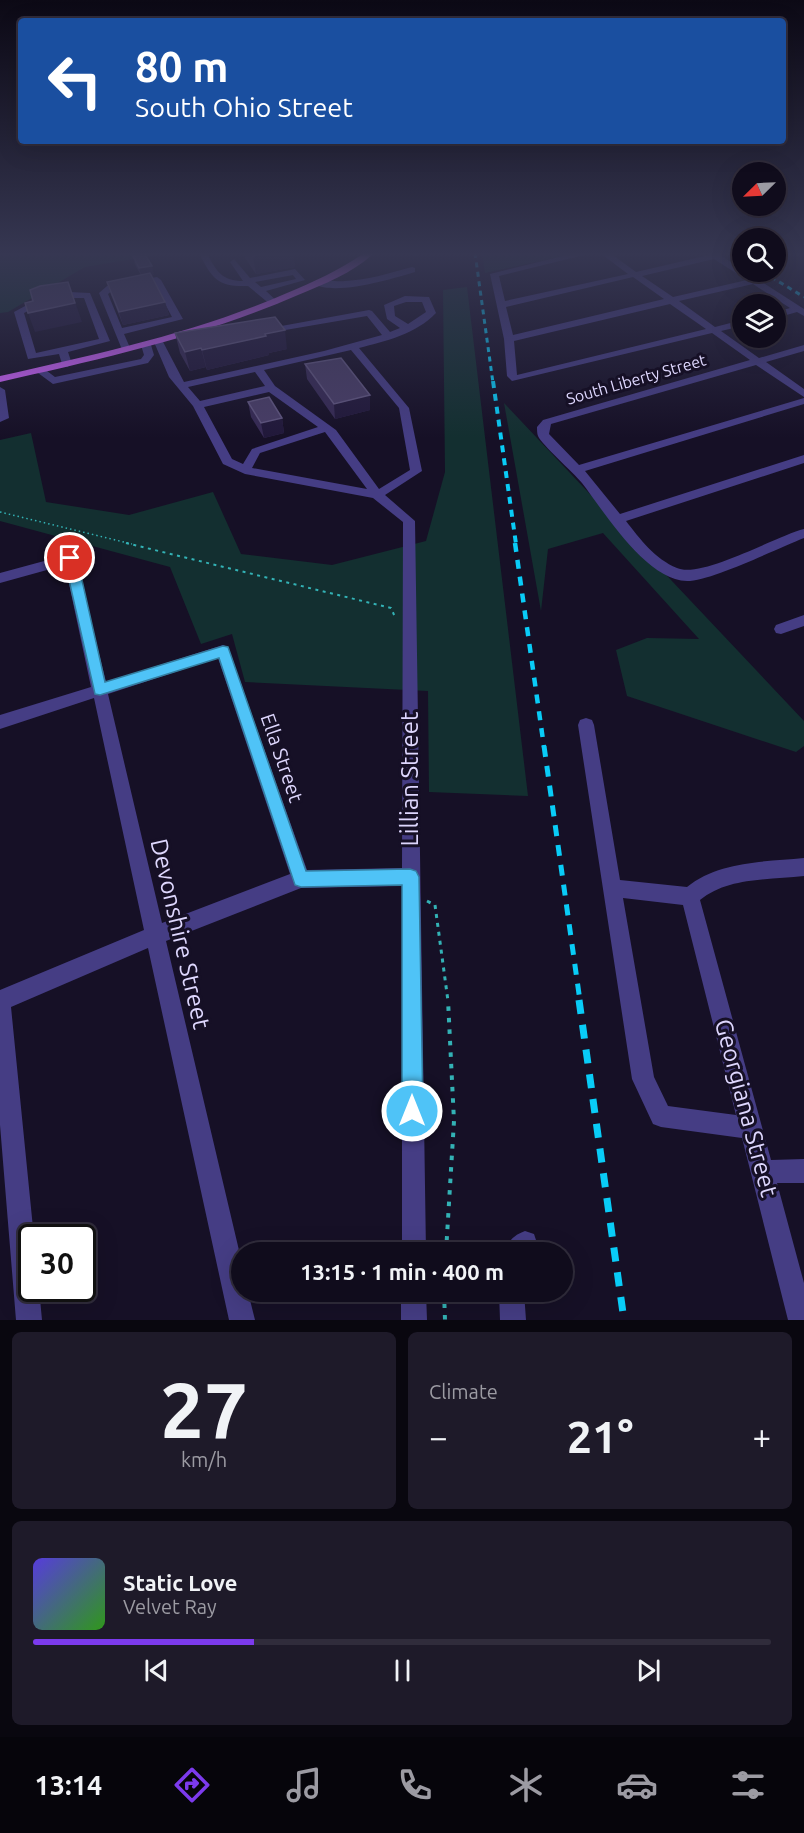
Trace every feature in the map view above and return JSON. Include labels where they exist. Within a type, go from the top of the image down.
[{"type":"main road","points":[[0,379],[215,329],[248,315]]},
{"type":"street","points":[[20,315],[32,357],[105,342],[95,315]]},
{"type":"street","points":[[112,315],[126,350]]},
{"type":"street","points":[[119,332],[178,319],[176,315]]},
{"type":"street","points":[[249,335],[360,315]]},
{"type":"street","points":[[370,315],[389,337]]},
{"type":"street","points":[[503,315],[509,339],[512,376],[516,379],[524,379],[732,325]]},
{"type":"street","points":[[509,339],[613,315]]},
{"type":"street","points":[[690,315],[804,394]]},
{"type":"street","points":[[183,385],[389,337],[407,328]]},
{"type":"street","points":[[159,342],[174,378],[183,385],[198,405],[227,461],[245,470],[377,495],[416,471],[404,408],[352,346]]},
{"type":"street","points":[[39,370],[53,381],[144,361],[149,354],[146,345]]},
{"type":"street","name":"South Liberty Street","points":[[577,469],[543,435],[543,427],[547,422],[804,348]]},
{"type":"street","points":[[63,350],[68,364]]},
{"type":"street","points":[[258,368],[271,388],[332,432],[377,495]]},
{"type":"street","points":[[198,405],[271,388]]},
{"type":"street","points":[[0,390],[3,418],[0,419]]},
{"type":"street","points":[[804,401],[577,469],[640,547],[657,563],[674,573],[688,576],[710,571],[804,533]]},
{"type":"street","points":[[245,470],[256,451],[327,428]]},
{"type":"street","points":[[619,519],[804,459]]},
{"type":"street","name":"Lillian Street","points":[[377,495],[409,521],[414,1242]]},
{"type":"street","name":"Devonshire Street","points":[[0,578],[70,558],[242,1320]]},
{"type":"street","points":[[781,629],[804,620]]},
{"type":"street","name":"Ella Street","points":[[100,690],[223,651],[301,879]]},
{"type":"street","points":[[0,722],[100,690]]},
{"type":"street","points":[[586,725],[643,1079],[662,1116],[750,1128]]},
{"type":"street","points":[[612,888],[690,897],[702,887],[729,874],[804,867]]},
{"type":"street","points":[[29,1320],[0,1001],[154,936],[301,879],[410,877]]},
{"type":"street","name":"Georgiana Street","points":[[690,897],[801,1320]]},
{"type":"street","points":[[763,1172],[804,1171]]},
{"type":"street","points":[[414,1302],[414,1320]]},
{"type":"street","points":[[512,1302],[513,1320]]},
{"type":"path","points":[[0,512],[391,608],[397,621],[397,631],[409,644]]},
{"type":"path","points":[[422,898],[435,905],[449,1009],[454,1121],[447,1242]]},
{"type":"path","points":[[444,1302],[445,1320]]},
{"type":"green space","points":[[443,315],[470,315],[528,796],[429,792],[428,691],[245,682],[232,634],[201,644],[170,567],[0,521],[0,440],[31,433],[46,502],[129,515],[213,492],[241,554],[332,565],[426,541],[445,472]]},
{"type":"green space","points":[[504,403],[804,721],[804,746],[796,752],[627,696],[616,650],[647,638],[699,639],[603,533],[548,549],[541,611]]},
{"type":"building","points":[[275,317],[285,330],[202,350],[201,348],[185,352],[175,333]]},
{"type":"building","points":[[341,358],[370,395],[334,404],[305,364]]},
{"type":"building","points":[[269,397],[282,418],[261,423],[248,402]]},
{"type":"railway","points":[[484,315],[493,383]]},
{"type":"railway","points":[[493,381],[516,544]]},
{"type":"railway","points":[[515,543],[544,747]]},
{"type":"railway","points":[[544,746],[580,1001]]},
{"type":"railway","points":[[579,1000],[624,1320]]},
{"type":"route","points":[[70,558],[100,690],[223,651],[301,879],[410,877],[412,1111]]}]
